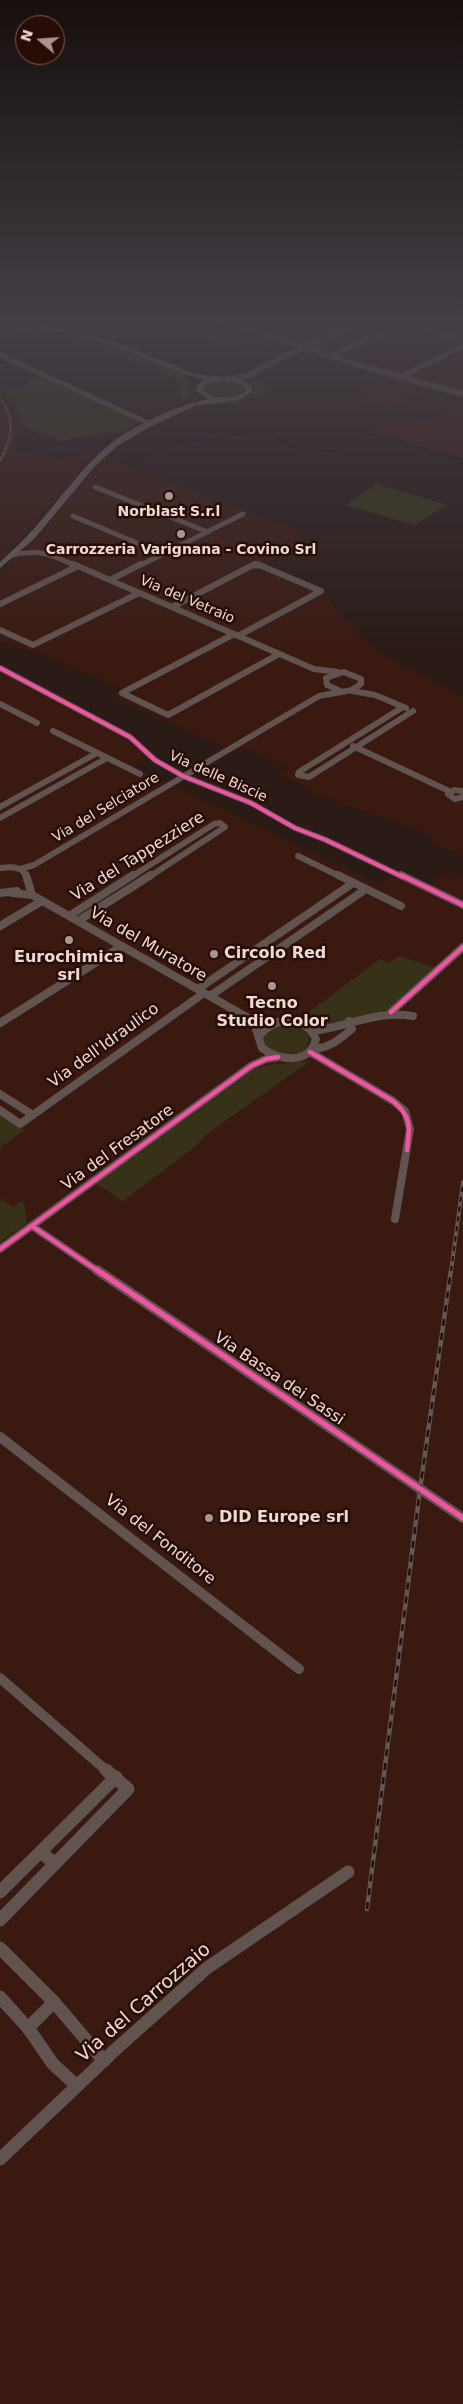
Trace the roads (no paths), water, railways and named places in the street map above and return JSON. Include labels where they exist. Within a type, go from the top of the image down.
[{"type":"main road","points":[[0,566],[13,555],[97,454],[127,432]]},
{"type":"main road","points":[[0,561],[31,537],[91,465],[114,444],[134,432]]},
{"type":"street","points":[[95,487],[208,532]]},
{"type":"street","points":[[110,580],[243,514]]},
{"type":"street","points":[[72,516],[163,554]]},
{"type":"street","points":[[31,537],[31,543],[38,549]]},
{"type":"street","name":"Via del Vetraio","points":[[20,546],[38,549],[314,669],[355,675],[362,682]]},
{"type":"street","name":"Via del Vetraio","points":[[13,555],[38,549]]},
{"type":"street","points":[[172,607],[256,564],[320,591],[122,693],[168,715],[279,654]]},
{"type":"street","points":[[0,604],[78,566]]},
{"type":"street","points":[[0,630],[33,645],[139,593]]},
{"type":"street","name":"Via delle Biscie","points":[[0,668],[130,737],[155,760],[183,776],[264,809],[295,828],[326,840],[463,905]]},
{"type":"street","name":"Via del Vetraio","points":[[314,669],[326,683]]},
{"type":"street","points":[[340,672],[330,675],[326,683],[340,691],[375,695],[413,711],[309,777],[298,775],[299,772],[403,707]]},
{"type":"street","points":[[347,691],[356,688],[362,682],[375,695]]},
{"type":"street","name":"Via del Selciatore","points":[[319,696],[326,683]]},
{"type":"street","name":"Via del Selciatore","points":[[20,869],[34,865],[319,696],[340,691]]},
{"type":"street","points":[[0,704],[37,723]]},
{"type":"street","points":[[53,730],[140,774]]},
{"type":"street","points":[[346,743],[449,791],[456,789],[463,792]]},
{"type":"street","points":[[0,807],[97,753]]},
{"type":"street","points":[[0,818],[107,758]]},
{"type":"street","points":[[449,791],[450,797],[463,798]]},
{"type":"street","name":"Via del Tappezziere","points":[[69,916],[214,824],[220,823],[225,827],[225,829],[78,921]]},
{"type":"street","points":[[298,856],[401,906]]},
{"type":"street","name":"Via del Selciatore","points":[[27,874],[34,865]]},
{"type":"street","points":[[146,867],[155,872]]},
{"type":"street","points":[[0,868],[20,869],[27,874],[32,895]]},
{"type":"street","points":[[0,893],[12,893],[23,888],[28,882]]},
{"type":"street","points":[[204,993],[278,935],[353,883]]},
{"type":"street","points":[[204,993],[290,942],[366,889]]},
{"type":"street","name":"Via del Muratore","points":[[12,893],[32,895],[250,1019],[277,1022]]},
{"type":"street","points":[[0,926],[42,901]]},
{"type":"street","points":[[278,935],[290,942]]},
{"type":"street","points":[[0,1023],[122,946]]},
{"type":"street","points":[[391,1012],[403,999],[463,948]]},
{"type":"street","name":"Via dell'Idraulico","points":[[0,1110],[20,1124],[204,993]]},
{"type":"street","points":[[312,1031],[324,1030],[391,1012],[413,1016]]},
{"type":"street","points":[[250,1019],[255,1026],[262,1048],[278,1057],[299,1057],[311,1050],[328,1047],[352,1029],[349,1022]]},
{"type":"street","points":[[259,1037],[265,1028],[277,1022],[297,1022],[312,1031],[316,1039],[311,1050]]},
{"type":"street","name":"Via del Fresatore","points":[[251,1066],[260,1056],[262,1048]]},
{"type":"street","points":[[311,1050],[341,1072],[393,1101],[405,1111],[410,1130],[395,1219]]},
{"type":"street","name":"Via del Fresatore","points":[[0,1249],[251,1066],[266,1059],[278,1057]]},
{"type":"street","points":[[0,1094],[33,1115]]},
{"type":"street","name":"Via Bassa dei Sassi","points":[[32,1226],[463,1518]]},
{"type":"street","name":"Via del Fonditore","points":[[0,1437],[299,1669]]},
{"type":"street","points":[[0,1678],[128,1789],[0,1920]]},
{"type":"street","points":[[0,1892],[116,1777]]},
{"type":"street","points":[[41,1852],[55,1864]]},
{"type":"street","name":"Via del Carrozzaio","points":[[0,2159],[76,2086],[207,1968],[348,1872]]},
{"type":"street","points":[[0,1948],[54,2002],[104,2061]]},
{"type":"street","points":[[0,1997],[28,2028],[53,2064],[76,2086]]},
{"type":"street","points":[[28,2028],[54,2002]]},
{"type":"waterway","points":[[121,463],[181,441],[213,440],[227,434],[265,433],[276,435],[281,442],[307,449],[334,452],[373,434],[463,460]]},
{"type":"railway","points":[[0,461],[11,432]]},
{"type":"railway","points":[[451,1271],[463,1182]]},
{"type":"railway","points":[[367,1909],[420,1489],[451,1270]]},
{"type":"place","name":"Norblast S.r.l","points":[[169,496]]},
{"type":"place","name":"Carrozzeria Varignana - Covino Srl","points":[[181,534]]},
{"type":"place","name":"Eurochimica srl","points":[[69,940]]},
{"type":"place","name":"Circolo Red","points":[[214,954]]},
{"type":"place","name":"Tecno Studio Color","points":[[272,986]]},
{"type":"place","name":"DID Europe srl","points":[[209,1518]]}]
